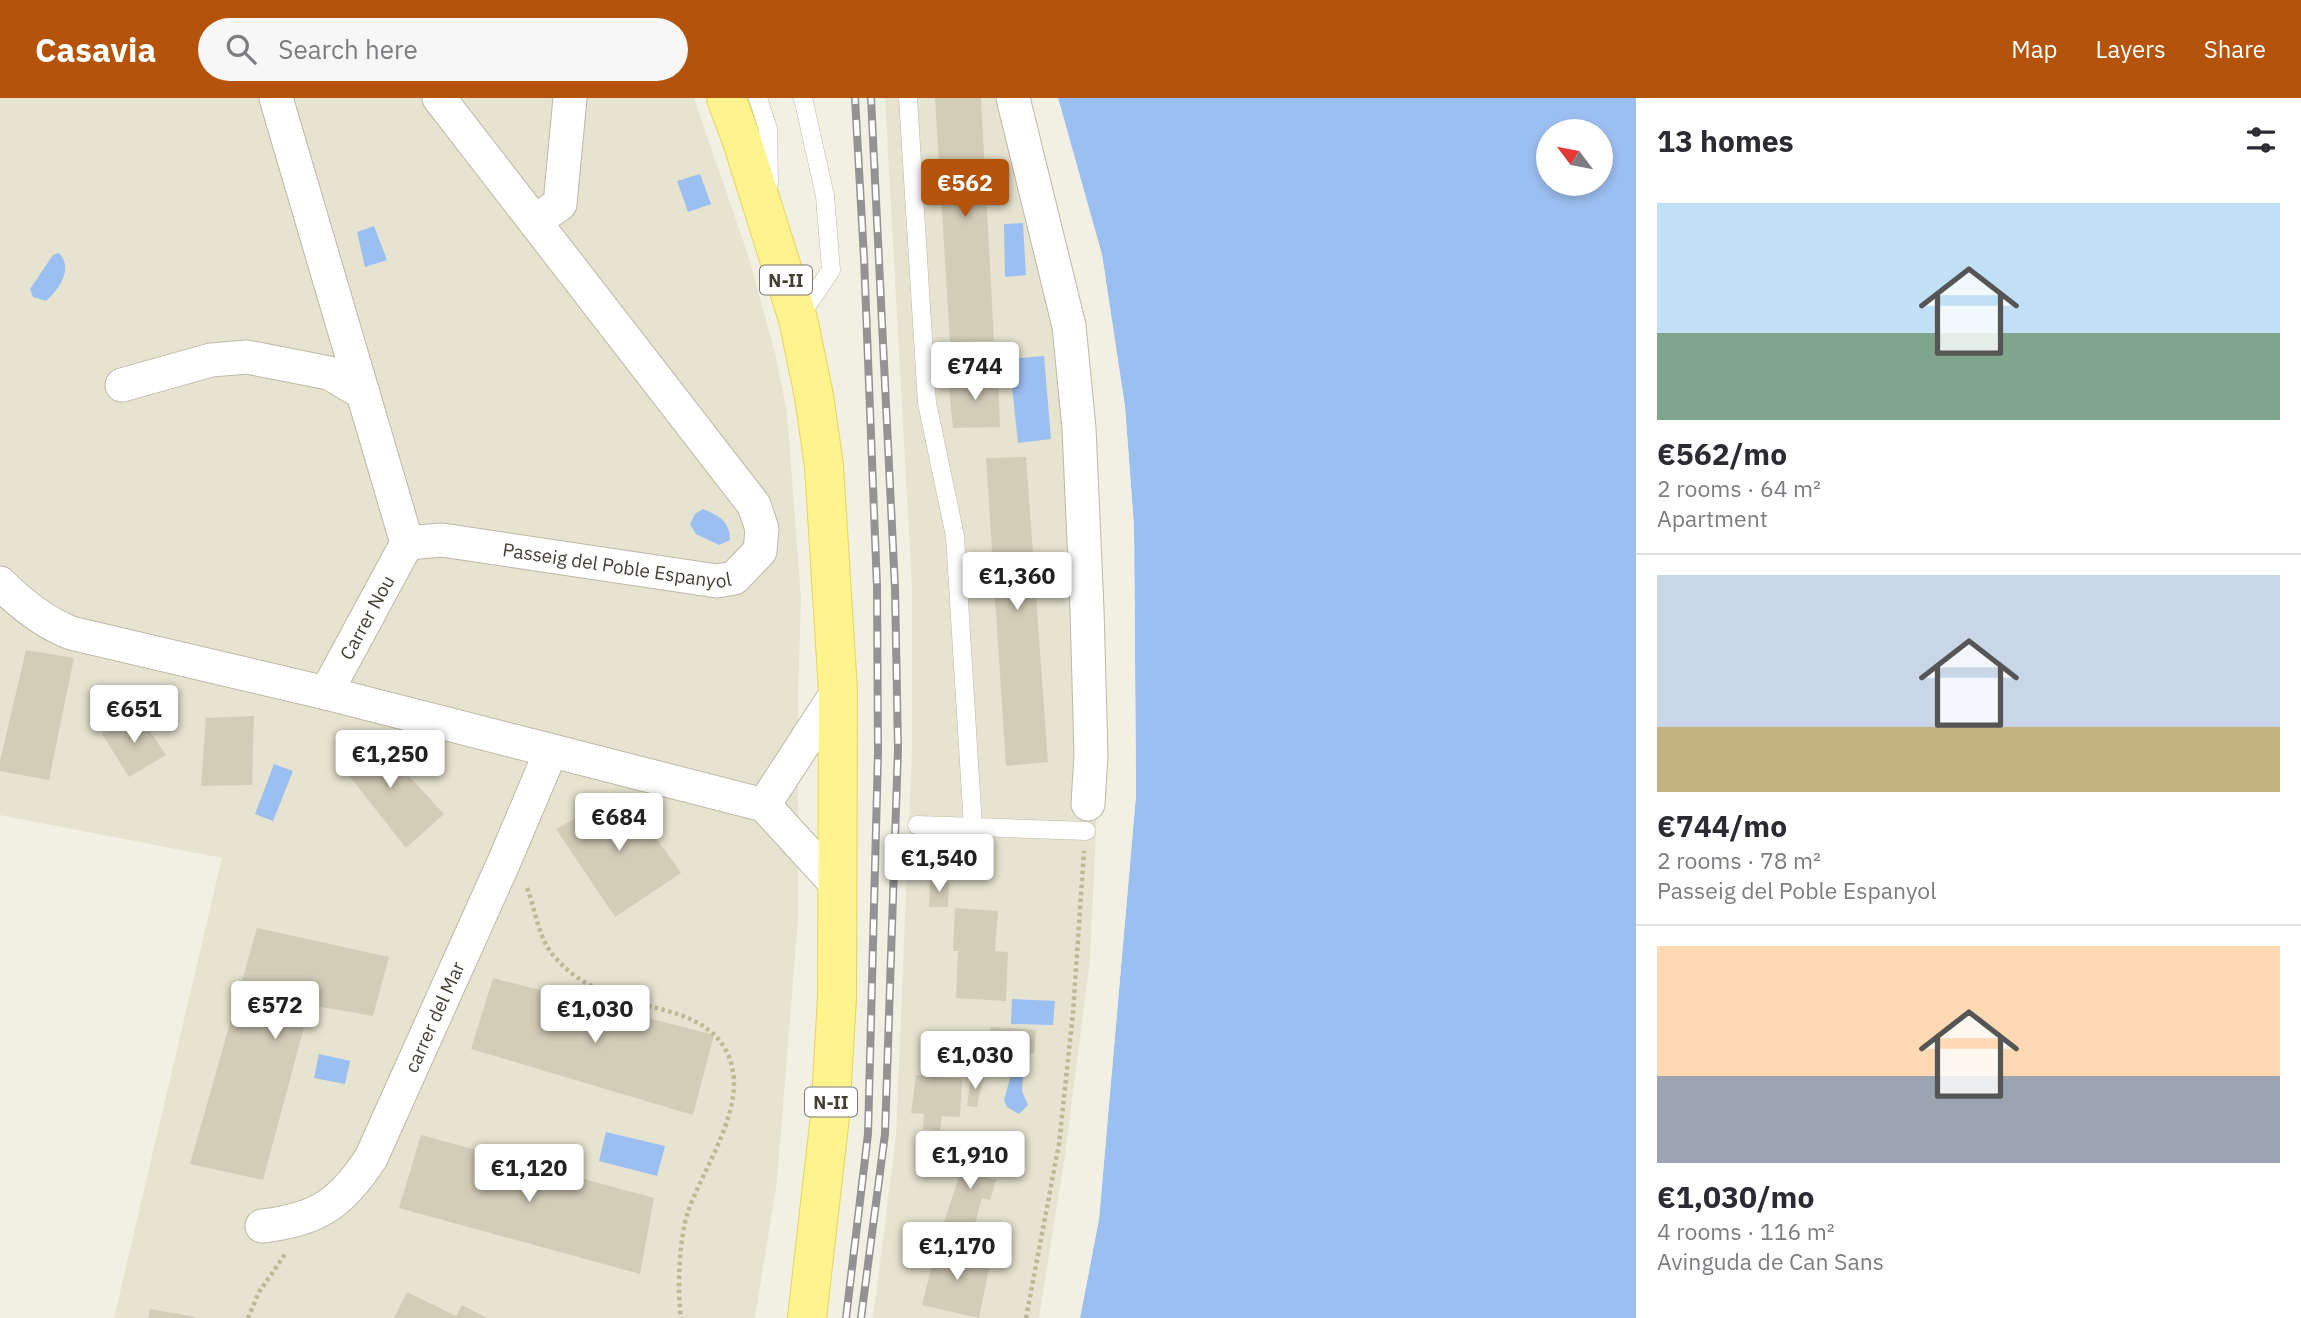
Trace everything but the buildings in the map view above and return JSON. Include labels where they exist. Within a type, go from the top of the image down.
[{"type":"main road","name":"N-II","points":[[726,98],[798,319],[814,396],[824,466],[838,691],[837,998],[830,1116],[807,1318]]},
{"type":"street","points":[[275,98],[407,543]]},
{"type":"street","name":"Passeig del Poble Espanyol","points":[[407,543],[442,540],[717,582],[734,578],[760,551],[762,529],[754,505],[439,98]]},
{"type":"street","points":[[535,220],[559,204],[570,98]]},
{"type":"street","points":[[1013,98],[1069,326],[1079,428],[1087,609],[1091,755],[1087,818]]},
{"type":"street","points":[[122,385],[211,360],[247,357],[329,373],[363,393]]},
{"type":"street","name":"Carrer Nou","points":[[326,693],[407,543]]},
{"type":"street","points":[[0,583],[37,616],[71,633],[326,693],[764,805],[837,885]]},
{"type":"street","points":[[764,805],[838,691]]},
{"type":"street","name":"carrer del Mar","points":[[262,1226],[308,1217],[341,1197],[353,1185],[371,1158],[551,751]]},
{"type":"lane","points":[[758,98],[768,129],[770,229]]},
{"type":"lane","points":[[798,319],[831,270],[825,196],[803,98]]},
{"type":"lane","points":[[908,98],[927,404],[955,536],[973,827]]},
{"type":"lane","points":[[917,825],[973,827],[1087,818]]},
{"type":"path","points":[[1027,1318],[1059,1143],[1073,1013],[1087,818]]},
{"type":"path","points":[[504,862],[521,873],[538,927],[549,949],[568,970],[598,989],[621,999],[686,1015],[714,1035],[729,1057],[735,1088],[723,1133],[686,1215],[680,1261],[681,1318]]},
{"type":"path","points":[[248,1318],[258,1292],[308,1217]]},
{"type":"shaded area","points":[[0,98],[694,98],[749,258],[775,353],[787,412],[801,599],[798,695],[798,920],[777,1181],[755,1318],[114,1318],[222,858],[0,815]]},
{"type":"shaded area","points":[[885,98],[1025,98],[1054,215],[1098,788],[1090,960],[1065,1155],[1039,1318],[873,1318],[896,1136],[912,749],[912,588]]},
{"type":"water","points":[[1058,98],[1636,98],[1636,1318],[1080,1318],[1099,1219],[1136,795],[1134,527],[1125,407],[1102,255]]},
{"type":"water","points":[[700,174],[711,204],[688,212],[677,181]]},
{"type":"water","points":[[1023,223],[1026,275],[1005,277],[1004,224]]},
{"type":"water","points":[[374,226],[387,260],[365,267],[357,232]]},
{"type":"water","points":[[59,253],[65,265],[60,285],[46,301],[33,297],[30,289],[53,255]]},
{"type":"water","points":[[1044,356],[1051,439],[1018,443],[1009,359]]},
{"type":"water","points":[[703,509],[726,524],[730,540],[719,545],[696,534],[690,524],[695,514]]},
{"type":"water","points":[[274,764],[293,771],[273,821],[255,814]]},
{"type":"water","points":[[1012,999],[1055,1001],[1053,1025],[1011,1024]]},
{"type":"water","points":[[319,1054],[350,1061],[345,1084],[314,1078]]},
{"type":"water","points":[[1018,1073],[1023,1078],[1022,1091],[1028,1105],[1019,1114],[1007,1107],[1004,1100],[1011,1075]]},
{"type":"water","points":[[606,1132],[665,1146],[657,1176],[599,1161]]},
{"type":"pier","points":[[1054,98],[1058,98],[1102,255],[1125,407],[1134,527],[1136,795],[1099,1219],[1080,1318],[1076,1318],[1095,1219],[1133,794],[1131,528],[1122,408],[1098,256]]},
{"type":"railway","points":[[846,1318],[868,1134],[878,753],[877,587],[855,98]]},
{"type":"railway","points":[[861,1318],[885,1134],[898,749],[895,588],[871,98]]}]
